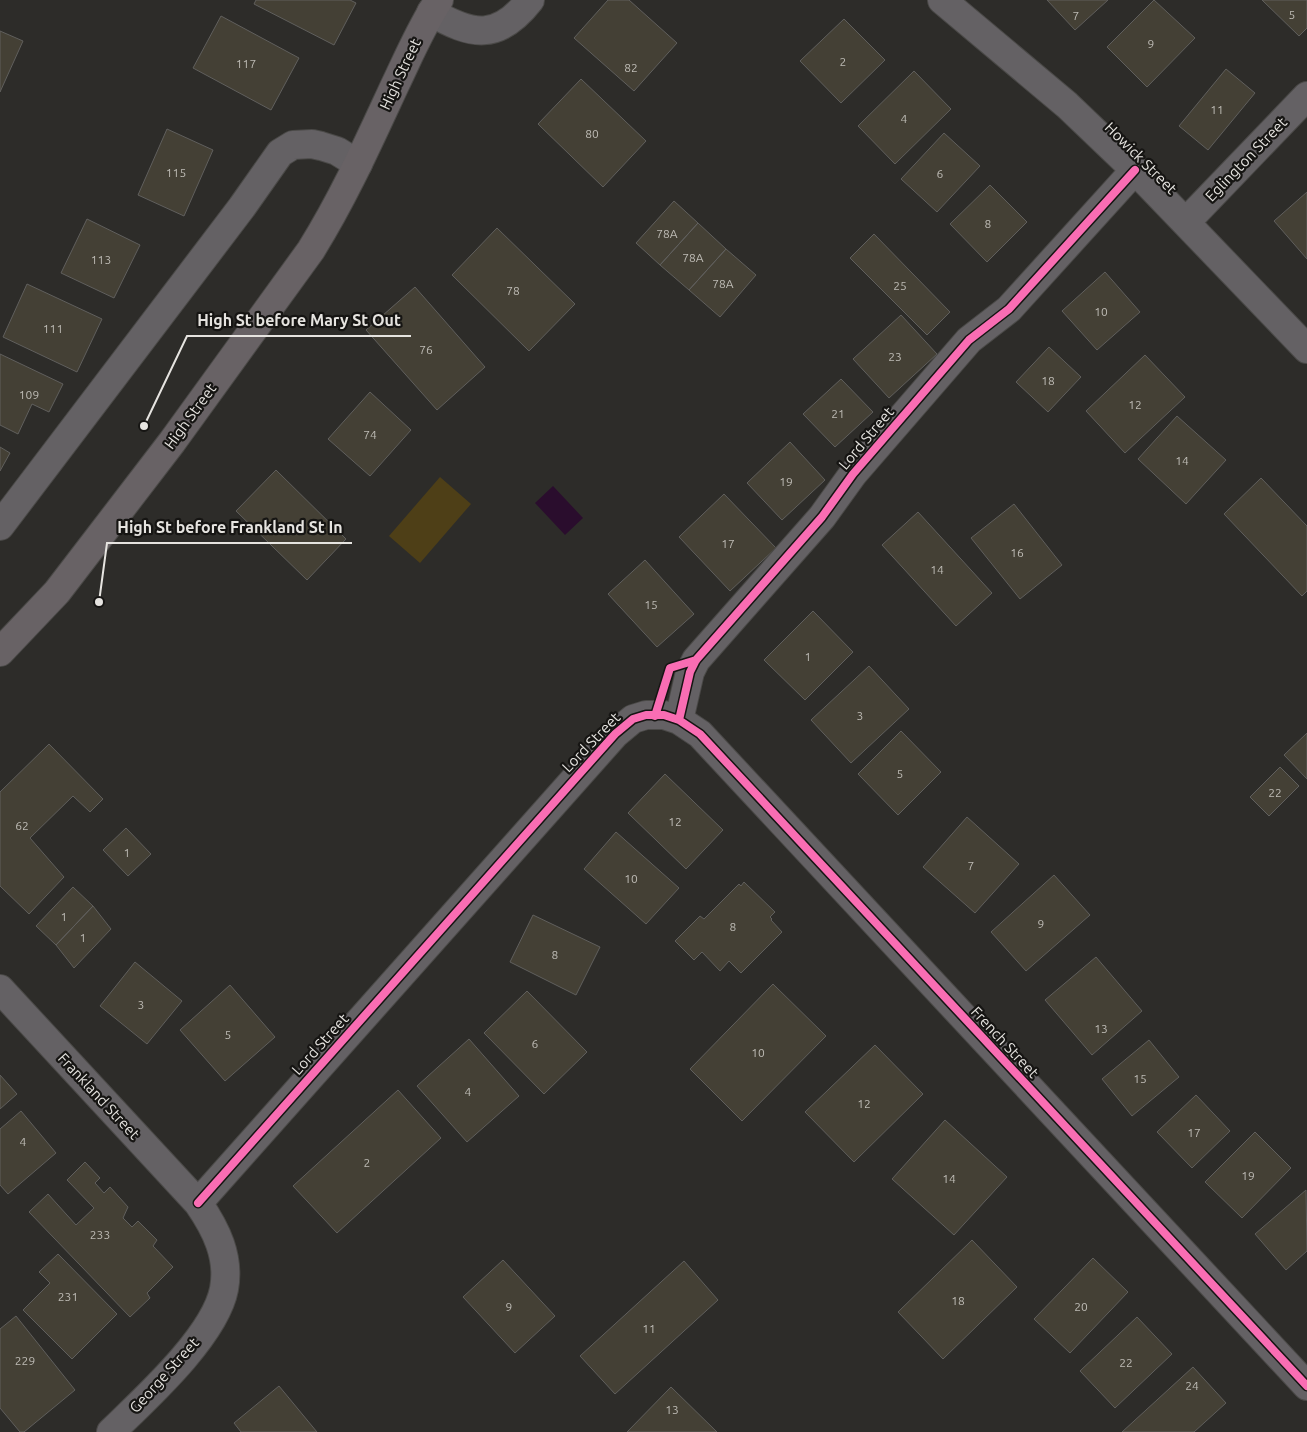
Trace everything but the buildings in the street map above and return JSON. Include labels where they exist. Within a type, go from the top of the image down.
[{"type":"main road","name":"High Street","points":[[0,652],[57,592],[172,442],[311,250],[330,219],[358,164],[422,27],[435,6]]},
{"type":"street","name":"High Street","points":[[435,6],[453,25],[473,31],[496,28],[513,19],[530,0]]},
{"type":"street","name":"Howick Street","points":[[942,0],[1067,105],[1135,170],[1307,349]]},
{"type":"street","name":"Eglington Street","points":[[1186,222],[1307,96]]},
{"type":"street","points":[[0,526],[242,207],[280,153],[293,145],[312,144],[337,151],[358,164]]},
{"type":"street","name":"Lord Street","points":[[198,1204],[615,734],[633,719],[646,715],[664,715],[679,720],[690,672],[696,660],[822,517],[853,474],[969,340],[1009,309],[1135,170]]},
{"type":"street","name":"French Street","points":[[679,720],[700,734],[1307,1386]]},
{"type":"street","name":"Frankland Street","points":[[0,989],[198,1204]]},
{"type":"street","name":"George Street","points":[[111,1432],[167,1377],[188,1352],[216,1310],[224,1290],[225,1272],[220,1241],[211,1222],[198,1204]]},
{"type":"shaded area","points":[[440,477],[471,504],[420,563],[389,536]]},
{"type":"shaded area","points":[[553,486],[583,518],[565,535],[535,503]]},
{"type":"cycle path","points":[[679,720],[690,672],[696,660],[822,517],[853,474],[969,340],[1009,309],[1135,170]]},
{"type":"cycle path","points":[[655,716],[670,668],[696,660]]},
{"type":"cycle path","points":[[198,1203],[615,734],[633,719],[646,715],[664,715],[679,720],[700,734],[1307,1386]]},
{"type":"place","name":"High St before Mary St Out","points":[[144,426]]},
{"type":"place","name":"High St before Frankland St In","points":[[99,602]]}]
